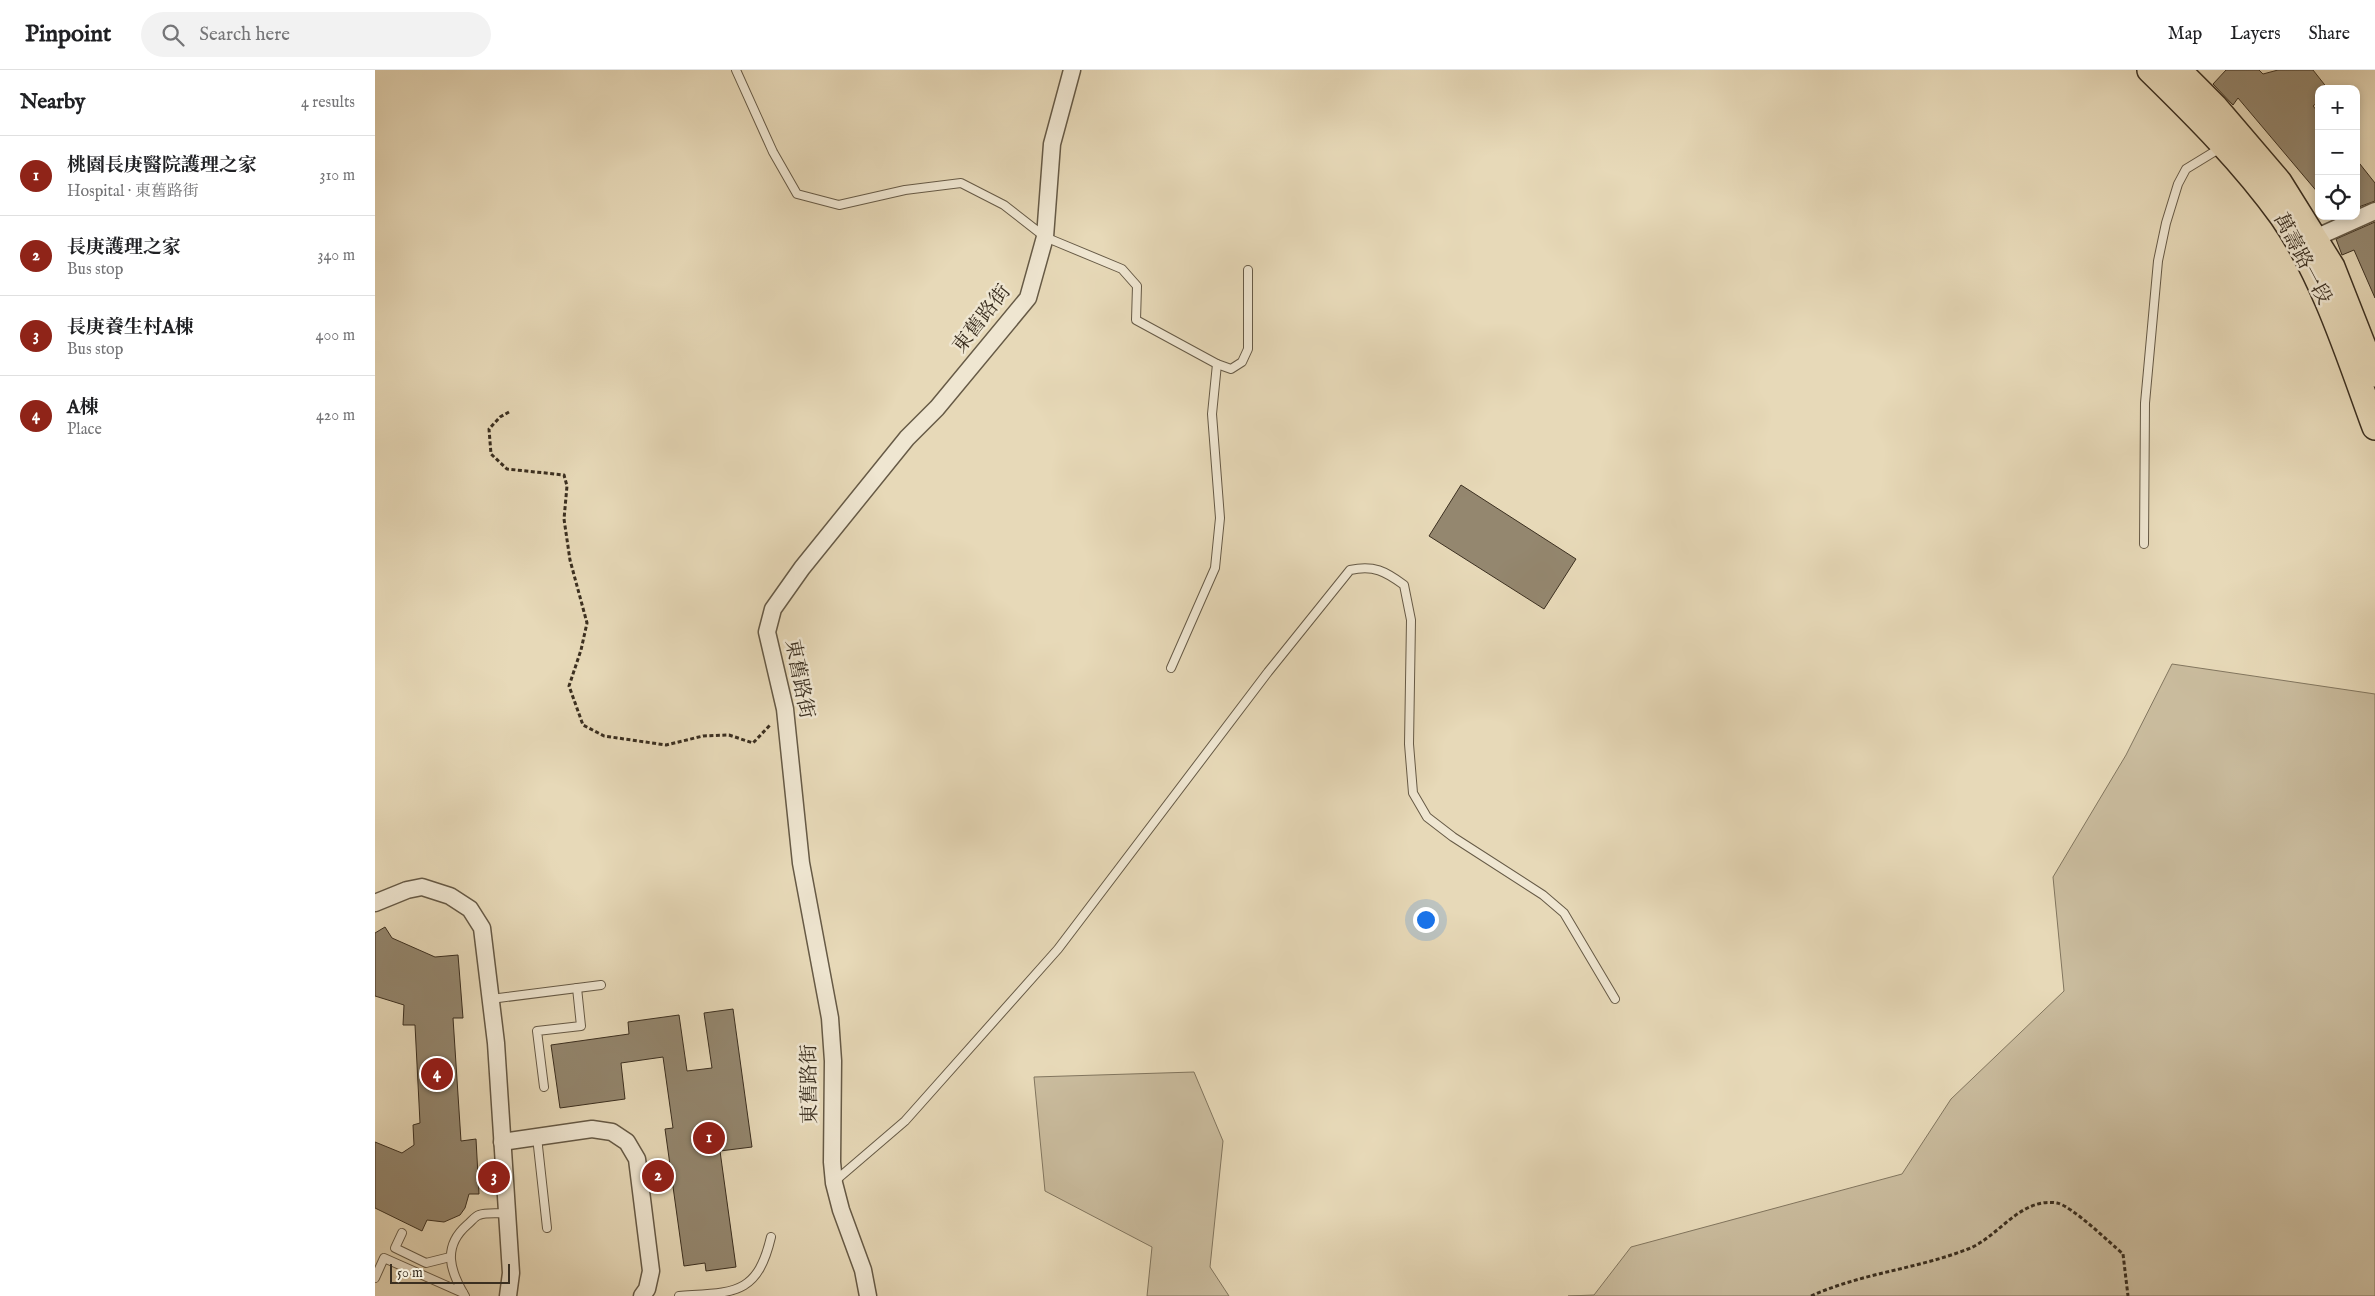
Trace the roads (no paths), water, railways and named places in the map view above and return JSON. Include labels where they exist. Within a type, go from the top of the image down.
[{"type":"main road","name":"萬壽路一段","points":[[2151,70],[2223,146],[2282,217],[2299,245],[2345,345],[2375,427]]},
{"type":"main road","name":"萬壽路一段","points":[[2178,70],[2215,107],[2279,182],[2315,238],[2332,267],[2375,377]]},
{"type":"street","name":"東舊路街","points":[[869,1296],[863,1270],[841,1210],[834,1183],[832,1162],[833,1061],[830,1018],[801,863],[785,709],[767,632],[773,609],[802,568],[907,438],[937,408],[1028,298],[1045,237],[1052,144],[1072,70]]},
{"type":"street","points":[[2315,238],[2375,211]]},
{"type":"street","points":[[375,903],[407,890],[422,887],[450,896],[470,909],[482,928],[491,999],[507,1213],[511,1273],[507,1296]]},
{"type":"street","points":[[502,1142],[592,1129],[612,1132],[627,1142],[637,1159],[651,1271],[647,1289],[642,1296]]},
{"type":"lane","points":[[735,70],[773,152],[797,194],[839,205],[905,190],[961,183],[1004,205],[1045,237],[1122,269],[1137,286],[1136,320],[1217,364],[1231,368],[1242,362],[1248,349],[1248,270]]},
{"type":"lane","points":[[2143,544],[2145,403],[2157,261],[2178,184],[2186,169],[2223,146]]},
{"type":"lane","points":[[1171,668],[1215,568],[1220,518],[1212,414],[1217,364]]},
{"type":"lane","points":[[834,1183],[905,1121],[1058,949],[1268,672],[1350,570],[1366,567],[1389,573],[1404,585],[1411,620],[1409,744],[1413,793],[1427,817],[1453,837],[1543,895],[1564,913],[1615,999]]},
{"type":"lane","points":[[491,999],[601,985]]},
{"type":"lane","points":[[543,1087],[537,1032],[581,1026],[577,988]]},
{"type":"lane","points":[[537,1137],[547,1228]]},
{"type":"lane","points":[[464,1295],[452,1274],[451,1257],[454,1243],[463,1229],[479,1215],[507,1213]]},
{"type":"lane","points":[[402,1233],[395,1248],[426,1262],[451,1257]]},
{"type":"lane","points":[[679,1296],[734,1292],[752,1281],[765,1261],[771,1236]]},
{"type":"lane","points":[[375,1278],[384,1258],[464,1295]]},
{"type":"place","name":"A棟","points":[[437,1074]]},
{"type":"place","name":"桃園長庚醫院護理之家","points":[[709,1138]]},
{"type":"place","name":"長庚護理之家","points":[[658,1176]]},
{"type":"place","name":"長庚養生村A棟","points":[[494,1177]]}]
